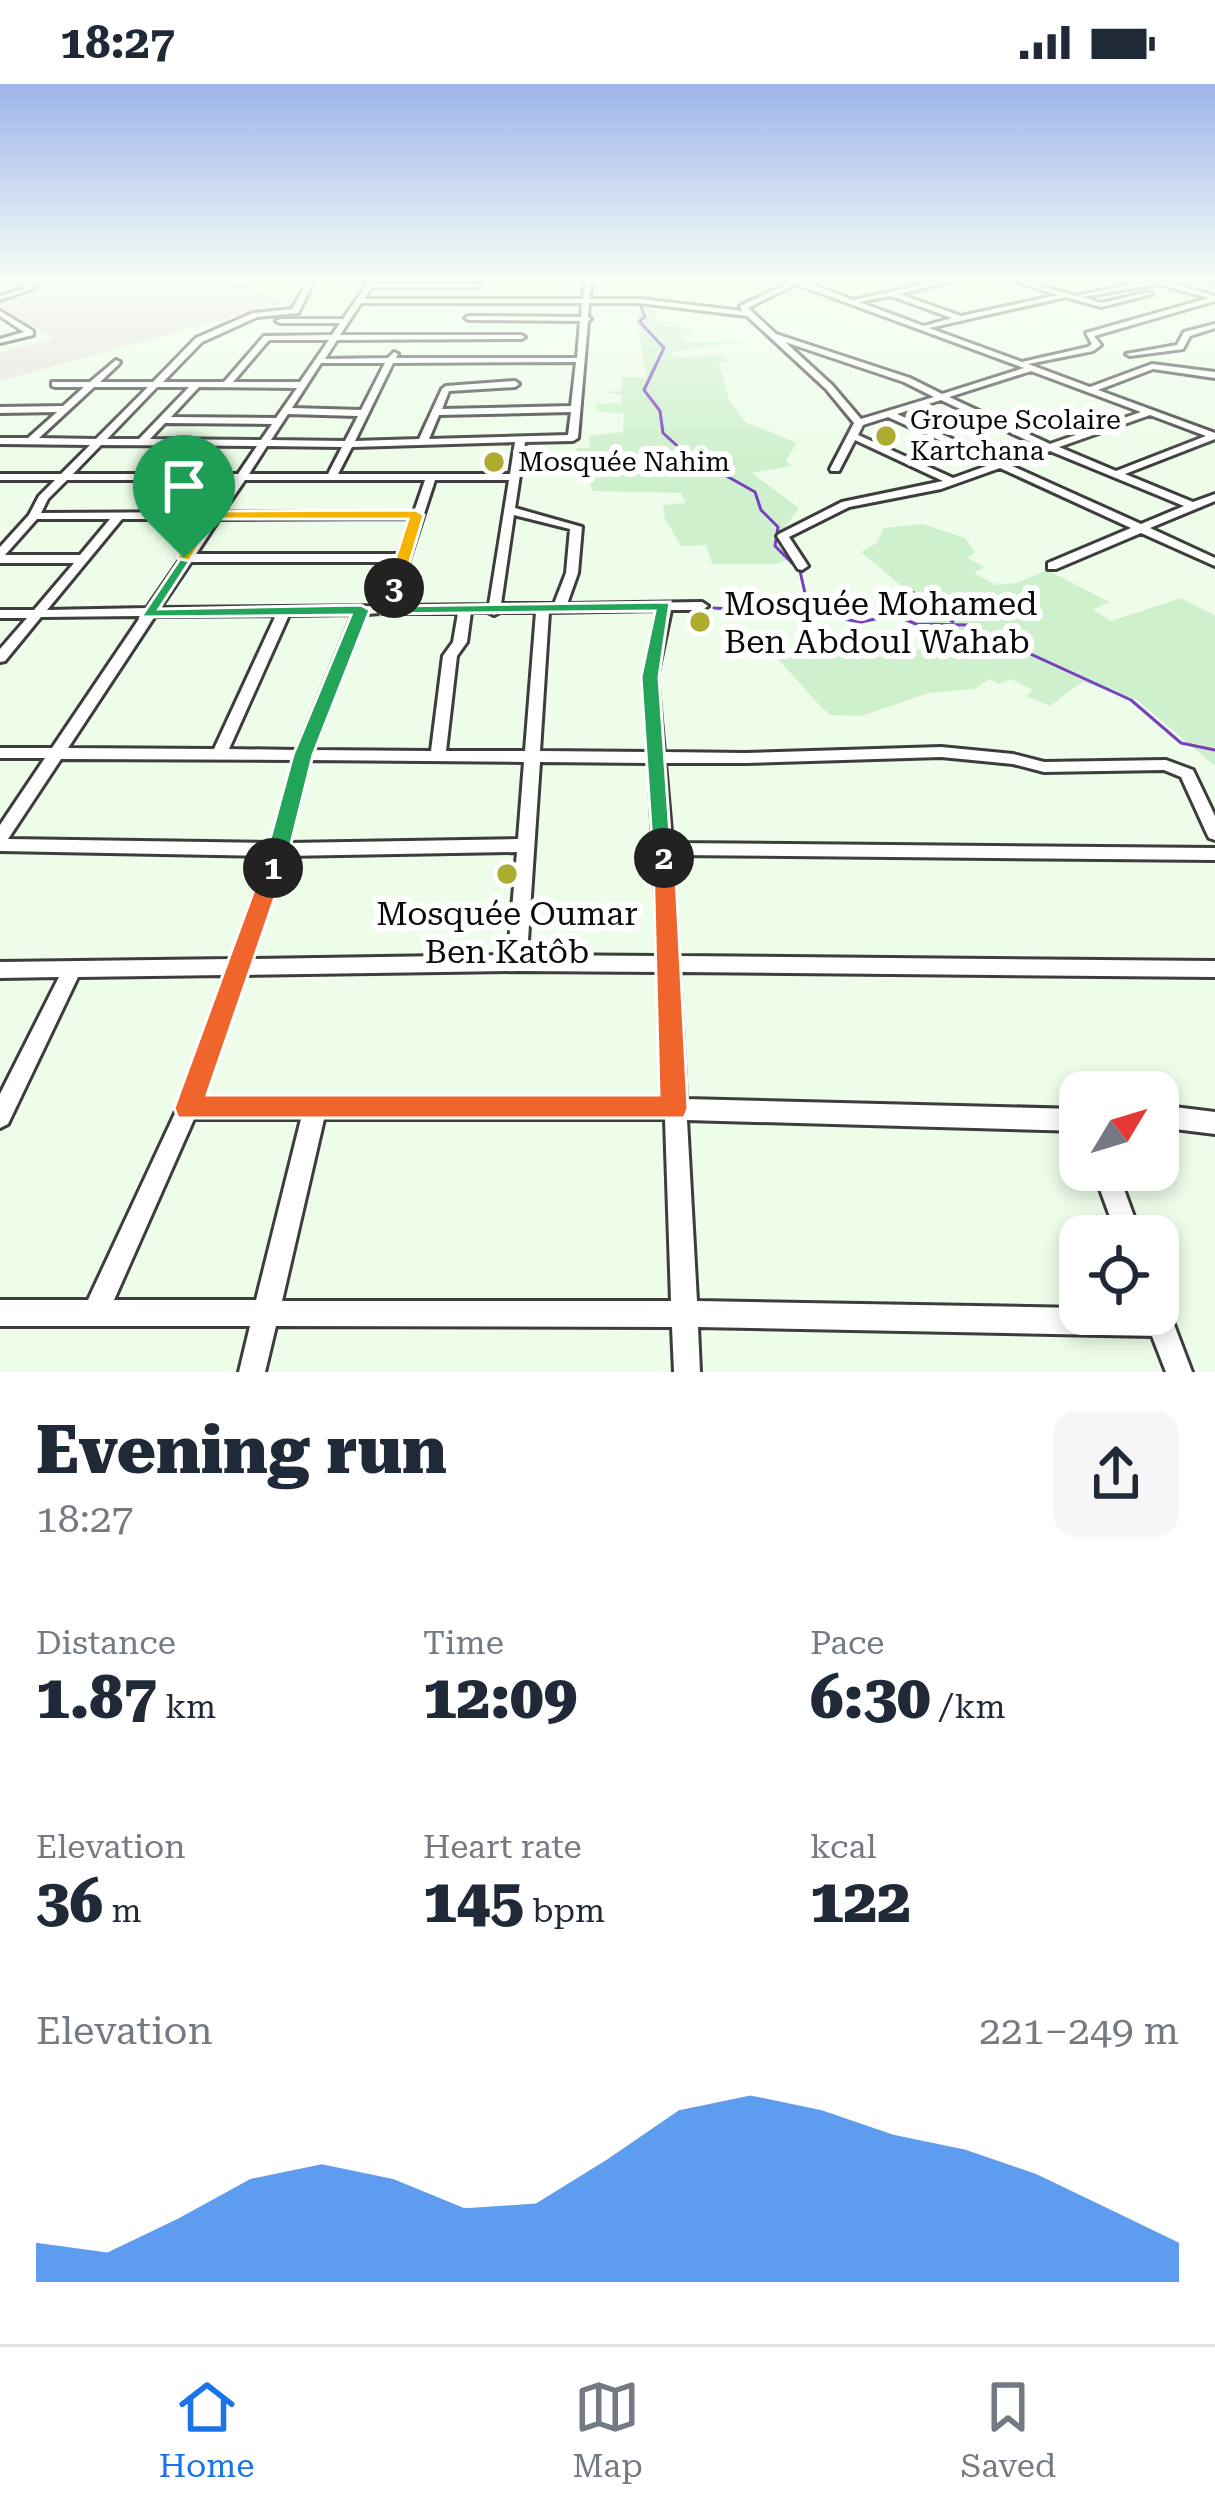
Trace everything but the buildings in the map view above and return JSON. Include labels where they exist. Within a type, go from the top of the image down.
[{"type":"street","points":[[0,556],[43,498],[199,340]]},
{"type":"street","points":[[227,384],[265,340]]},
{"type":"street","points":[[0,842],[236,478],[335,340]]},
{"type":"street","points":[[331,478],[398,340]]},
{"type":"street","points":[[493,412],[514,384],[519,340]]},
{"type":"street","points":[[0,441],[347,444],[573,438],[584,340]]},
{"type":"street","points":[[778,340],[859,423]]},
{"type":"street","points":[[786,340],[907,380],[1193,506]]},
{"type":"street","points":[[962,340],[1215,436]]},
{"type":"street","points":[[1093,340],[1097,345]]},
{"type":"street","points":[[1130,354],[1180,347],[1184,340]]},
{"type":"street","points":[[1023,363],[1097,345],[1152,366],[1215,375]]},
{"type":"street","points":[[321,361],[582,361]]},
{"type":"street","points":[[31,441],[116,362]]},
{"type":"street","points":[[1089,390],[1152,366]]},
{"type":"street","points":[[835,469],[859,423],[936,395],[1036,368]]},
{"type":"street","points":[[55,384],[303,385]]},
{"type":"street","points":[[423,442],[446,389],[514,384]]},
{"type":"street","points":[[142,442],[196,385]]},
{"type":"street","points":[[0,410],[66,409]]},
{"type":"street","points":[[435,412],[576,410]]},
{"type":"street","points":[[887,412],[1215,562]]},
{"type":"street","points":[[802,566],[783,536],[847,504],[953,482],[1150,412]]},
{"type":"street","points":[[163,420],[362,413]]},
{"type":"street","points":[[853,436],[953,482]]},
{"type":"street","points":[[1116,474],[1215,436]]},
{"type":"street","points":[[494,610],[520,440]]},
{"type":"street","points":[[0,476],[514,477]]},
{"type":"street","points":[[386,611],[431,477]]},
{"type":"street","points":[[1052,566],[1215,497]]},
{"type":"street","points":[[508,510],[576,527],[572,573],[551,608],[517,963]]},
{"type":"street","points":[[34,516],[416,515]]},
{"type":"street","points":[[0,658],[118,517]]},
{"type":"street","points":[[0,556],[81,559]]},
{"type":"street","points":[[184,558],[403,558]]},
{"type":"street","points":[[572,573],[588,607]]},
{"type":"street","points":[[664,606],[650,677],[664,849],[687,1372]]},
{"type":"street","points":[[0,614],[702,606]]},
{"type":"street","points":[[220,753],[285,610]]},
{"type":"street","points":[[96,1312],[188,1108],[279,850],[303,755],[361,610]]},
{"type":"street","points":[[438,753],[450,656],[460,642],[465,611]]},
{"type":"street","points":[[0,753],[941,752],[1044,767],[1166,765],[1187,774],[1215,834]]},
{"type":"street","points":[[0,842],[279,850],[526,845]]},
{"type":"street","points":[[664,849],[1215,854]]},
{"type":"street","points":[[0,970],[517,963],[1215,969]]},
{"type":"street","points":[[0,1117],[72,970]]},
{"type":"street","points":[[188,1108],[674,1109],[1059,1119]]},
{"type":"street","points":[[252,1372],[315,1108]]},
{"type":"street","points":[[1179,1119],[1215,1123]]},
{"type":"street","points":[[0,1313],[1059,1318]]},
{"type":"street","points":[[1165,1335],[1179,1372]]},
{"type":"shaded area","points":[[49,340],[148,340],[0,381],[0,352]]},
{"type":"green space","points":[[641,340],[744,341],[671,352],[675,358],[724,355],[728,362],[719,363],[729,401],[745,422],[797,443],[786,460],[791,466],[752,473],[799,508],[776,539],[788,559],[776,564],[712,564],[706,545],[681,546],[665,519],[663,505],[686,503],[681,493],[593,491],[576,448],[590,448],[589,436],[623,432],[624,414],[597,411],[596,404],[622,403],[622,395],[603,392],[621,391],[622,377],[646,377]]},
{"type":"green space","points":[[923,524],[965,538],[975,552],[967,558],[984,567],[974,573],[996,585],[1017,583],[1047,570],[1109,602],[1093,610],[1111,621],[1181,598],[1215,616],[1215,766],[1137,700],[1082,682],[1050,706],[1026,696],[1033,690],[1011,679],[999,684],[989,679],[975,689],[929,693],[861,716],[831,715],[822,708],[779,660],[785,652],[820,637],[830,649],[943,650],[930,624],[936,615],[861,552],[877,543],[884,528]]},
{"type":"waterway","points":[[657,340],[664,348],[644,390],[660,411],[663,433],[684,452],[755,492],[761,510],[778,527],[775,546],[800,571],[807,602],[820,615]]},
{"type":"waterway","points":[[907,588],[953,622]]},
{"type":"waterway","points":[[714,608],[820,615]]},
{"type":"waterway","points":[[820,615],[861,622],[894,615],[916,624],[967,625]]},
{"type":"waterway","points":[[969,626],[1131,700],[1181,743],[1215,750]]},
{"type":"place","name":"Groupe Scolaire Kartchana","points":[[886,436]]},
{"type":"place","name":"Mosquée Nahim","points":[[494,462]]},
{"type":"place","name":"Mosquée Mohamed Ben Abdoul Wahab","points":[[700,622]]},
{"type":"place","name":"Mosquée Oumar Ben Katôb","points":[[507,874]]},
{"type":"route","points":[[212,515],[416,515],[386,611],[664,606],[650,677],[664,849],[674,1109],[188,1108],[279,850],[303,755],[361,610],[147,614],[184,558],[212,515]]}]
